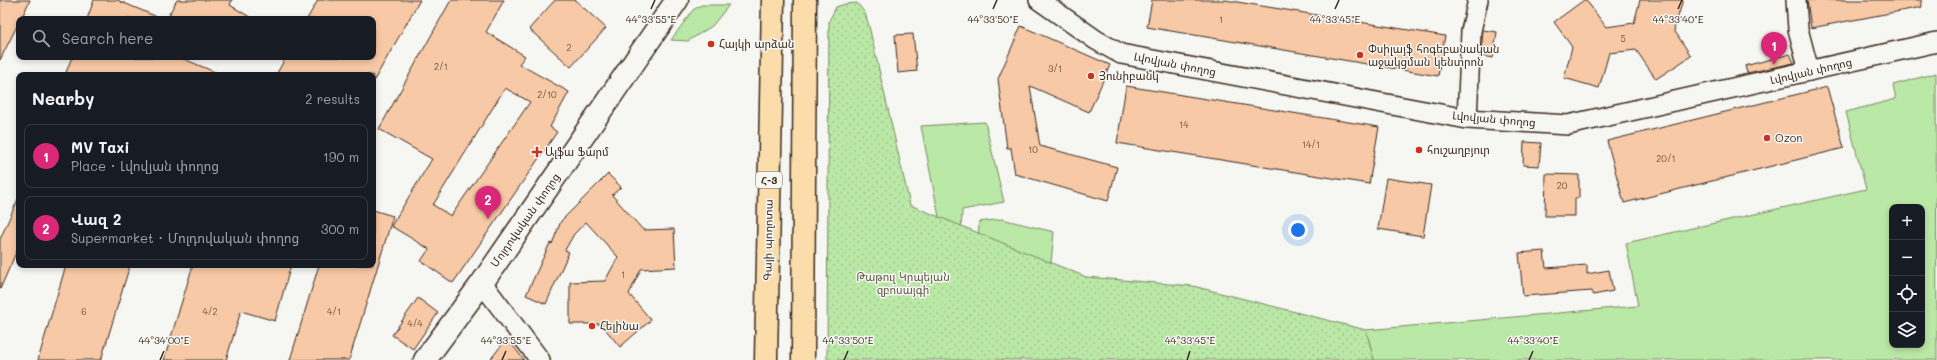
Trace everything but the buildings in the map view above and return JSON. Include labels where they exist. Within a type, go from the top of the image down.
[{"type":"main road","name":"Գայի պողոտա","points":[[766,360],[773,0]]},
{"type":"main road","points":[[803,360],[805,0]]},
{"type":"street","name":"Մոլդովական փողոց","points":[[425,360],[482,283],[677,0]]},
{"type":"street","name":"Լվովյան փողոց","points":[[1039,0],[1090,36],[1121,54],[1467,119],[1568,125],[1937,42]]},
{"type":"street","points":[[1467,119],[1471,31],[1478,0]]},
{"type":"street","points":[[1796,0],[1798,29],[1809,71]]},
{"type":"street","points":[[482,283],[540,360]]},
{"type":"green space","name":"Թաթուլ Կրպեյան զբոսայգի","points":[[857,3],[865,13],[869,26],[910,205],[1086,277],[1193,286],[1366,330],[1374,360],[827,360],[829,21],[836,7],[845,4]]},
{"type":"green space","points":[[701,5],[729,5],[712,26],[688,41],[671,40],[693,10]]},
{"type":"green space","points":[[1936,73],[1937,360],[1374,360],[1366,330],[1638,306],[1626,243],[1866,189],[1846,112],[1896,99],[1893,85]]},
{"type":"green space","points":[[985,122],[1004,202],[962,210],[961,235],[942,232],[921,126]]},
{"type":"green space","points":[[1002,219],[1054,232],[1049,283],[978,245],[979,222]]},
{"type":"place","name":"Հայկի արձան","points":[[711,44]]},
{"type":"place","name":"Փսիլայֆ հոգեբանական աջակցման կենտրոն","points":[[1360,55]]},
{"type":"place","name":"MV Taxi","points":[[1774,65]]},
{"type":"place","name":"Յունիբանկ","points":[[1091,76]]},
{"type":"place","name":"Ozon","points":[[1767,138]]},
{"type":"place","name":"հուշաղբյուր","points":[[1419,150]]},
{"type":"place","name":"Ալֆա Ֆարմ","points":[[537,152]]},
{"type":"place","name":"Վազ 2","points":[[488,219]]},
{"type":"place","name":"Հելինա","points":[[592,326]]}]
